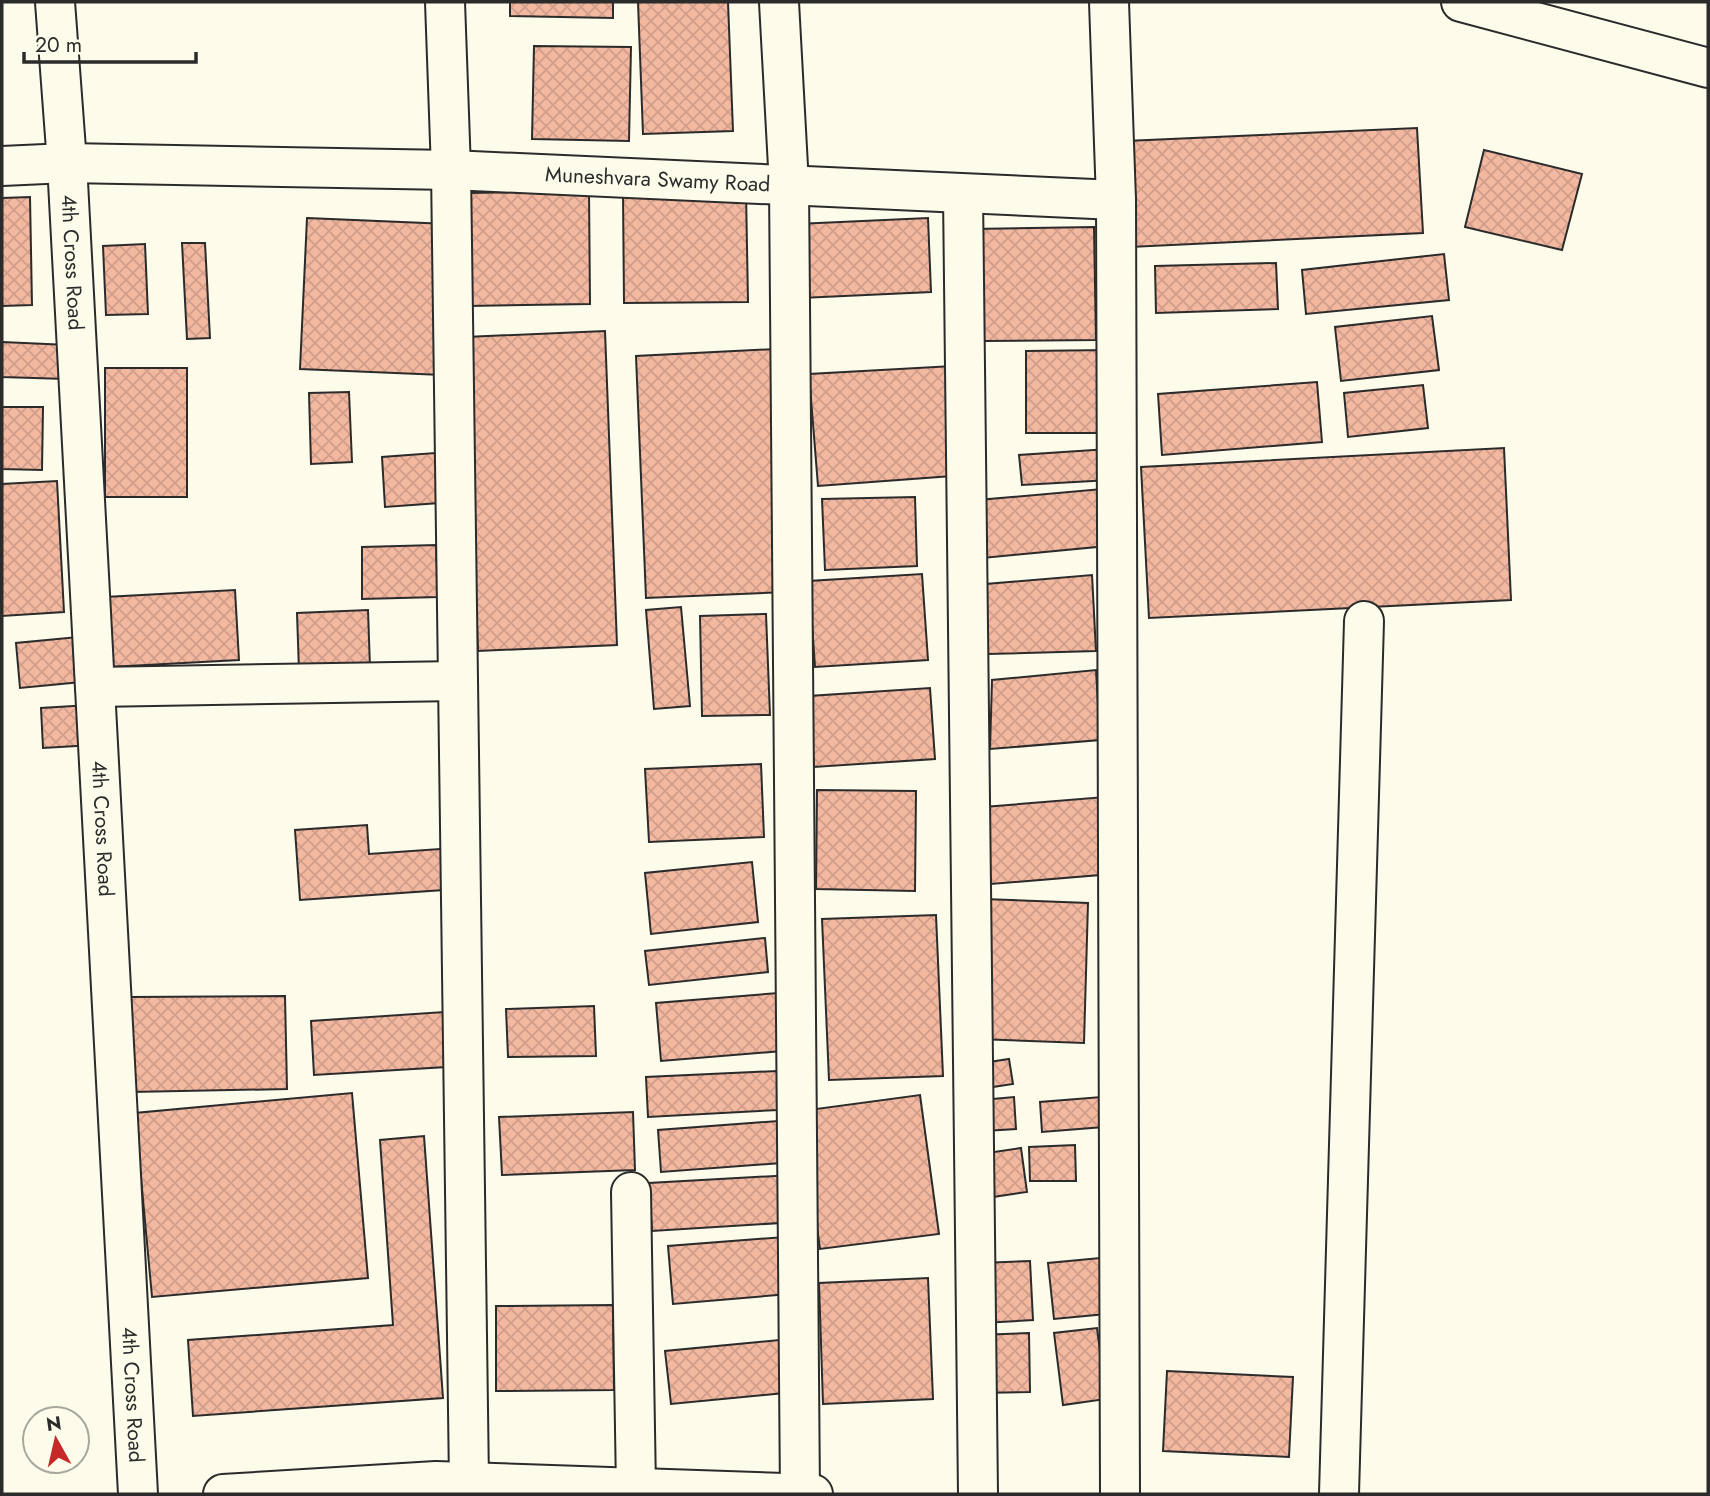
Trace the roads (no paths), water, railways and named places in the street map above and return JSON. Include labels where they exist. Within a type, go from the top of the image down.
[{"type":"street","name":"4th Cross Road","points":[[55,2],[67,163],[138,1494]]},
{"type":"street","points":[[445,2],[451,170],[468,1482]]},
{"type":"street","points":[[779,2],[789,186],[800,1494]]},
{"type":"street","points":[[1109,2],[1116,200],[1120,1494]]},
{"type":"street","points":[[1461,2],[1708,68]]},
{"type":"street","name":"Muneshvara Swamy Road","points":[[2,166],[67,163],[451,170],[1116,200]]},
{"type":"street","points":[[963,194],[978,1494]]},
{"type":"street","points":[[1339,1494],[1364,621]]},
{"type":"street","points":[[95,687],[457,681]]},
{"type":"street","points":[[631,1192],[659,1491]]},
{"type":"street","points":[[223,1494],[436,1481],[659,1491],[813,1494]]}]
